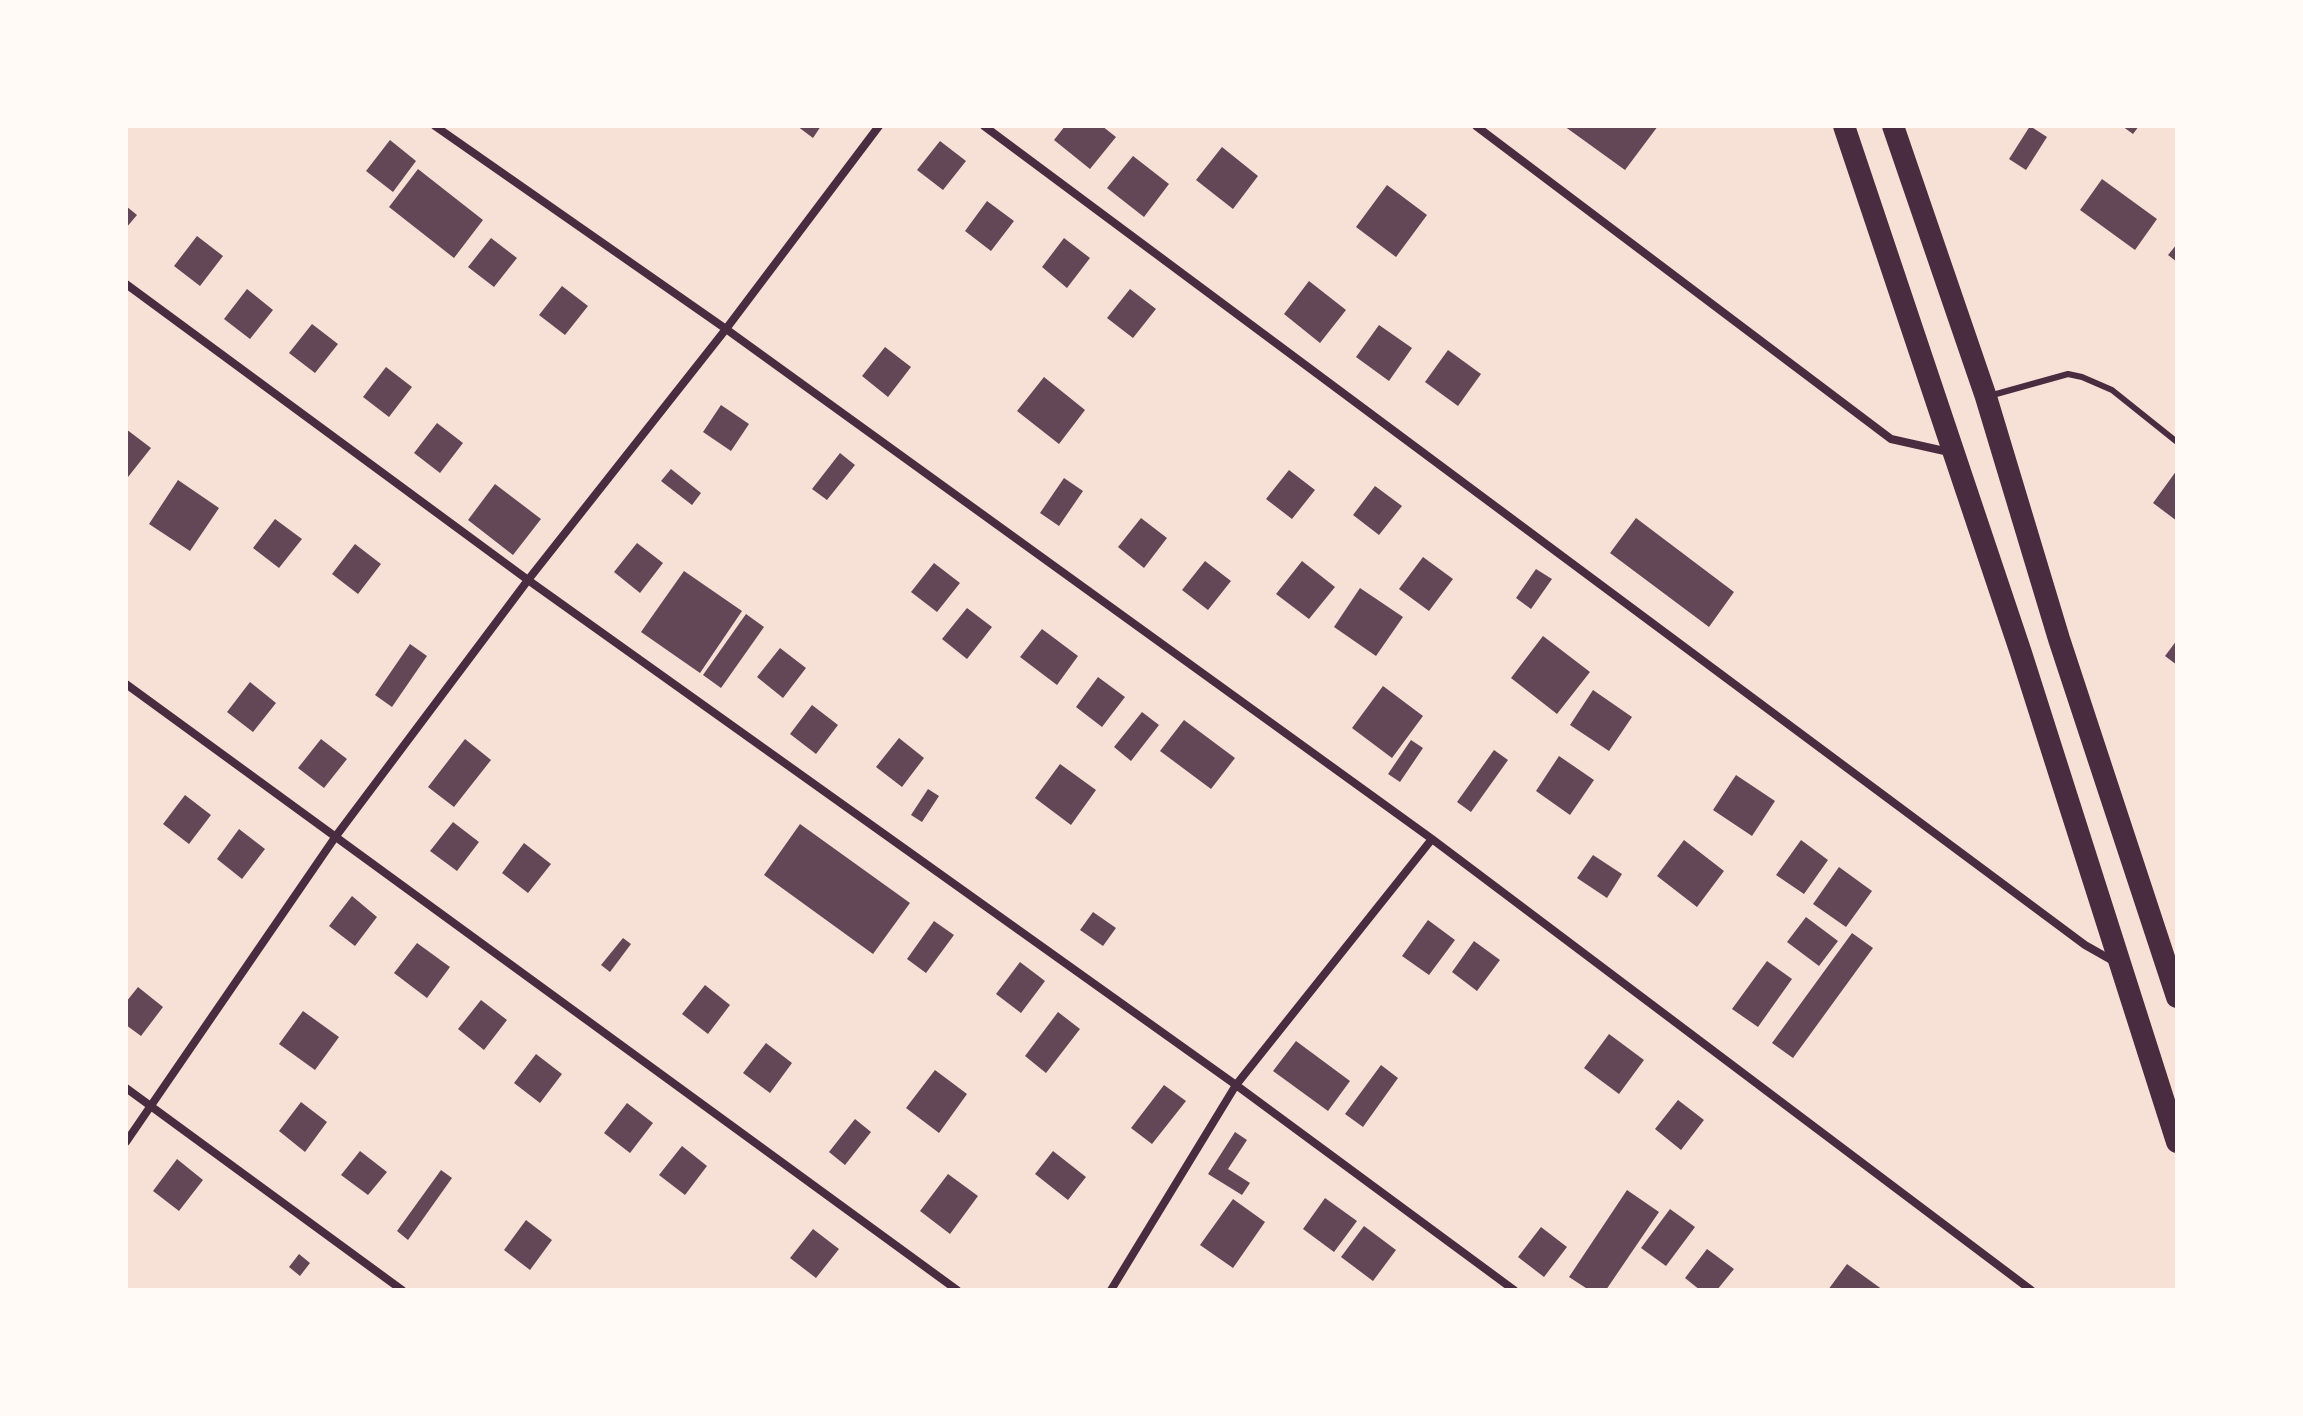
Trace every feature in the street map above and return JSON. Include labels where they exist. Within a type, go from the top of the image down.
[{"type":"highway","points":[[1844,126],[2177,1142]]},
{"type":"highway","points":[[1893,126],[1986,397],[2059,639],[2177,997]]},
{"type":"street","points":[[435,126],[726,329],[1432,839],[2031,1290]]},
{"type":"street","points":[[126,1142],[336,836],[528,580],[726,329],[879,126]]},
{"type":"street","points":[[984,126],[2085,945],[2120,965]]},
{"type":"street","points":[[1476,126],[1891,439],[1953,453]]},
{"type":"street","points":[[126,284],[528,580],[1236,1085],[1514,1290]]},
{"type":"street","points":[[126,684],[957,1290]]},
{"type":"street","points":[[1111,1290],[1236,1085],[1432,839]]},
{"type":"street","points":[[126,1088],[402,1290]]},
{"type":"lane","points":[[1986,397],[2068,374],[2082,377],[2112,390],[2177,442]]},
{"type":"building","points":[[797,126],[821,126],[813,138]]},
{"type":"building","points":[[1065,126],[1102,126],[1116,137],[1090,169],[1054,140]]},
{"type":"building","points":[[1564,126],[1658,126],[1625,170]]},
{"type":"building","points":[[2030,126],[2047,137],[2026,170],[2009,159]]},
{"type":"building","points":[[2122,126],[2139,126],[2133,134]]},
{"type":"building","points":[[390,140],[416,161],[393,192],[366,171]]},
{"type":"building","points":[[940,141],[966,161],[943,190],[917,170]]},
{"type":"building","points":[[1222,147],[1258,176],[1233,209],[1196,180]]},
{"type":"building","points":[[1133,156],[1169,184],[1144,217],[1107,188]]},
{"type":"building","points":[[418,169],[483,220],[454,258],[389,207]]},
{"type":"building","points":[[2102,179],[2157,219],[2135,250],[2080,210]]},
{"type":"building","points":[[1387,185],[1427,215],[1396,257],[1356,227]]},
{"type":"building","points":[[987,201],[1014,221],[991,251],[965,231]]},
{"type":"building","points":[[126,206],[137,215],[126,228]]},
{"type":"building","points":[[197,236],[223,256],[200,286],[174,266]]},
{"type":"building","points":[[491,238],[517,258],[494,287],[468,267]]},
{"type":"building","points":[[1064,238],[1090,258],[1067,288],[1042,267]]},
{"type":"building","points":[[2177,244],[2177,262],[2168,255]]},
{"type":"building","points":[[1309,281],[1346,310],[1320,343],[1284,314]]},
{"type":"building","points":[[562,286],[588,306],[565,335],[539,315]]},
{"type":"building","points":[[247,289],[273,310],[250,339],[224,319]]},
{"type":"building","points":[[1130,289],[1156,309],[1133,338],[1107,318]]},
{"type":"building","points":[[312,324],[338,344],[315,373],[289,353]]},
{"type":"building","points":[[1379,325],[1412,348],[1389,381],[1356,357]]},
{"type":"building","points":[[885,347],[911,367],[888,397],[862,376]]},
{"type":"building","points":[[1448,350],[1481,374],[1458,406],[1425,382]]},
{"type":"building","points":[[386,367],[412,387],[389,417],[363,397]]},
{"type":"building","points":[[1044,377],[1085,410],[1059,444],[1017,411]]},
{"type":"building","points":[[721,405],[749,424],[731,451],[703,432]]},
{"type":"building","points":[[437,423],[463,443],[440,473],[414,453]]},
{"type":"building","points":[[126,429],[151,448],[128,477],[126,476]]},
{"type":"building","points":[[840,453],[855,465],[827,500],[812,489]]},
{"type":"building","points":[[671,469],[701,493],[692,505],[661,481]]},
{"type":"building","points":[[1289,470],[1315,490],[1292,519],[1266,499]]},
{"type":"building","points":[[2177,470],[2177,521],[2153,503]]},
{"type":"building","points":[[1064,478],[1083,491],[1059,526],[1040,513]]},
{"type":"building","points":[[178,480],[219,508],[190,551],[149,524]]},
{"type":"building","points":[[495,484],[541,519],[513,555],[468,520]]},
{"type":"building","points":[[1375,486],[1402,506],[1379,535],[1353,515]]},
{"type":"building","points":[[1141,518],[1167,538],[1144,568],[1118,547]]},
{"type":"building","points":[[1636,518],[1734,592],[1709,627],[1610,553]]},
{"type":"building","points":[[275,519],[302,539],[279,568],[253,548]]},
{"type":"building","points":[[637,543],[663,563],[640,593],[614,572]]},
{"type":"building","points":[[355,544],[381,564],[358,594],[332,574]]},
{"type":"building","points":[[1423,557],[1453,579],[1429,611],[1399,589]]},
{"type":"building","points":[[1205,561],[1231,581],[1208,610],[1182,590]]},
{"type":"building","points":[[1302,561],[1335,587],[1309,619],[1276,594]]},
{"type":"building","points":[[934,563],[960,583],[937,612],[911,592]]},
{"type":"building","points":[[1536,569],[1552,579],[1531,609],[1516,598]]},
{"type":"building","points":[[684,571],[742,611],[700,673],[641,632]]},
{"type":"building","points":[[1360,588],[1403,617],[1376,656],[1334,627]]},
{"type":"building","points":[[967,608],[992,627],[967,659],[942,639]]},
{"type":"building","points":[[746,614],[764,627],[721,688],[703,675]]},
{"type":"building","points":[[1042,629],[1078,656],[1057,685],[1020,657]]},
{"type":"building","points":[[1543,636],[1590,672],[1557,714],[1511,678]]},
{"type":"building","points":[[2177,640],[2177,665],[2165,656]]},
{"type":"building","points":[[410,644],[427,656],[392,707],[375,695]]},
{"type":"building","points":[[780,648],[806,668],[783,698],[757,677]]},
{"type":"building","points":[[1098,677],[1125,697],[1102,727],[1076,707]]},
{"type":"building","points":[[250,682],[276,703],[253,732],[227,712]]},
{"type":"building","points":[[1383,686],[1423,716],[1392,758],[1352,728]]},
{"type":"building","points":[[1593,690],[1632,717],[1609,751],[1570,725]]},
{"type":"building","points":[[812,705],[838,725],[816,754],[790,734]]},
{"type":"building","points":[[1142,712],[1159,725],[1131,761],[1114,747]]},
{"type":"building","points":[[1184,720],[1235,758],[1211,789],[1160,751]]},
{"type":"building","points":[[899,738],[924,758],[902,787],[876,767]]},
{"type":"building","points":[[321,739],[347,759],[324,788],[298,768]]},
{"type":"building","points":[[465,739],[491,760],[454,807],[428,787]]},
{"type":"building","points":[[1411,740],[1423,748],[1400,782],[1388,774]]},
{"type":"building","points":[[1494,750],[1508,760],[1471,812],[1457,802]]},
{"type":"building","points":[[1559,756],[1594,780],[1570,815],[1536,791]]},
{"type":"building","points":[[1060,764],[1096,790],[1071,825],[1035,798]]},
{"type":"building","points":[[1736,775],[1775,801],[1752,836],[1713,810]]},
{"type":"building","points":[[928,789],[939,796],[922,822],[911,815]]},
{"type":"building","points":[[185,795],[211,815],[189,844],[163,824]]},
{"type":"building","points":[[453,822],[479,842],[457,871],[430,851]]},
{"type":"building","points":[[800,824],[910,903],[873,954],[764,875]]},
{"type":"building","points":[[239,829],[265,849],[242,879],[217,859]]},
{"type":"building","points":[[1684,840],[1724,871],[1697,907],[1657,876]]},
{"type":"building","points":[[1801,840],[1828,860],[1804,894],[1776,875]]},
{"type":"building","points":[[524,843],[551,864],[528,893],[502,873]]},
{"type":"building","points":[[1593,855],[1622,874],[1607,898],[1577,878]]},
{"type":"building","points":[[1839,867],[1872,891],[1846,927],[1813,904]]},
{"type":"building","points":[[352,896],[377,917],[355,946],[329,926]]},
{"type":"building","points":[[1093,912],[1116,928],[1103,946],[1080,930]]},
{"type":"building","points":[[1806,917],[1838,941],[1819,966],[1787,942]]},
{"type":"building","points":[[1428,920],[1455,940],[1429,975],[1402,956]]},
{"type":"building","points":[[934,921],[954,935],[926,973],[907,959]]},
{"type":"building","points":[[1852,933],[1873,948],[1793,1058],[1772,1043]]},
{"type":"building","points":[[623,938],[631,944],[610,972],[601,965]]},
{"type":"building","points":[[1474,941],[1500,960],[1477,991],[1452,972]]},
{"type":"building","points":[[417,943],[450,967],[427,998],[394,973]]},
{"type":"building","points":[[1767,961],[1792,979],[1758,1027],[1732,1009]]},
{"type":"building","points":[[1020,962],[1045,981],[1021,1013],[996,994]]},
{"type":"building","points":[[705,985],[730,1005],[708,1034],[682,1014]]},
{"type":"building","points":[[138,987],[163,1007],[141,1036],[126,1025],[126,1002]]},
{"type":"building","points":[[481,1000],[507,1020],[484,1050],[458,1029]]},
{"type":"building","points":[[303,1011],[339,1037],[315,1070],[279,1044]]},
{"type":"building","points":[[1058,1012],[1080,1029],[1046,1073],[1025,1056]]},
{"type":"building","points":[[1609,1034],[1644,1060],[1619,1094],[1584,1068]]},
{"type":"building","points":[[1296,1041],[1350,1081],[1328,1111],[1273,1071]]},
{"type":"building","points":[[766,1043],[792,1063],[770,1093],[743,1073]]},
{"type":"building","points":[[536,1054],[562,1074],[540,1103],[514,1083]]},
{"type":"building","points":[[1381,1065],[1398,1078],[1363,1127],[1345,1114]]},
{"type":"building","points":[[935,1070],[967,1094],[939,1133],[906,1108]]},
{"type":"building","points":[[1164,1085],[1186,1101],[1152,1144],[1131,1128]]},
{"type":"building","points":[[1678,1100],[1704,1120],[1681,1150],[1655,1129]]},
{"type":"building","points":[[301,1102],[327,1122],[305,1152],[279,1131]]},
{"type":"building","points":[[627,1103],[653,1123],[630,1153],[604,1133]]},
{"type":"building","points":[[855,1119],[871,1132],[845,1165],[829,1152]]},
{"type":"building","points":[[1235,1132],[1247,1140],[1228,1169],[1250,1183],[1242,1195],[1208,1174]]},
{"type":"building","points":[[682,1146],[707,1166],[685,1195],[659,1175]]},
{"type":"building","points":[[360,1151],[387,1172],[368,1195],[341,1175]]},
{"type":"building","points":[[1053,1151],[1086,1177],[1068,1200],[1035,1174]]},
{"type":"building","points":[[177,1159],[203,1180],[179,1211],[153,1191]]},
{"type":"building","points":[[441,1170],[452,1178],[408,1240],[397,1231]]},
{"type":"building","points":[[948,1174],[978,1196],[950,1234],[920,1211]]},
{"type":"building","points":[[1627,1190],[1659,1212],[1606,1290],[1589,1290],[1569,1277]]},
{"type":"building","points":[[1325,1198],[1357,1221],[1334,1252],[1303,1229]]},
{"type":"building","points":[[1233,1199],[1265,1222],[1233,1268],[1200,1245]]},
{"type":"building","points":[[1670,1209],[1695,1227],[1666,1266],[1641,1248]]},
{"type":"building","points":[[526,1220],[552,1240],[530,1270],[504,1250]]},
{"type":"building","points":[[1364,1226],[1396,1250],[1373,1281],[1341,1257]]},
{"type":"building","points":[[1541,1227],[1567,1247],[1544,1277],[1518,1257]]},
{"type":"building","points":[[813,1229],[839,1249],[816,1278],[790,1258]]},
{"type":"building","points":[[1707,1249],[1734,1269],[1717,1290],[1700,1290],[1685,1278]]},
{"type":"building","points":[[299,1254],[310,1263],[300,1276],[289,1267]]},
{"type":"building","points":[[1847,1264],[1883,1290],[1828,1290]]}]
